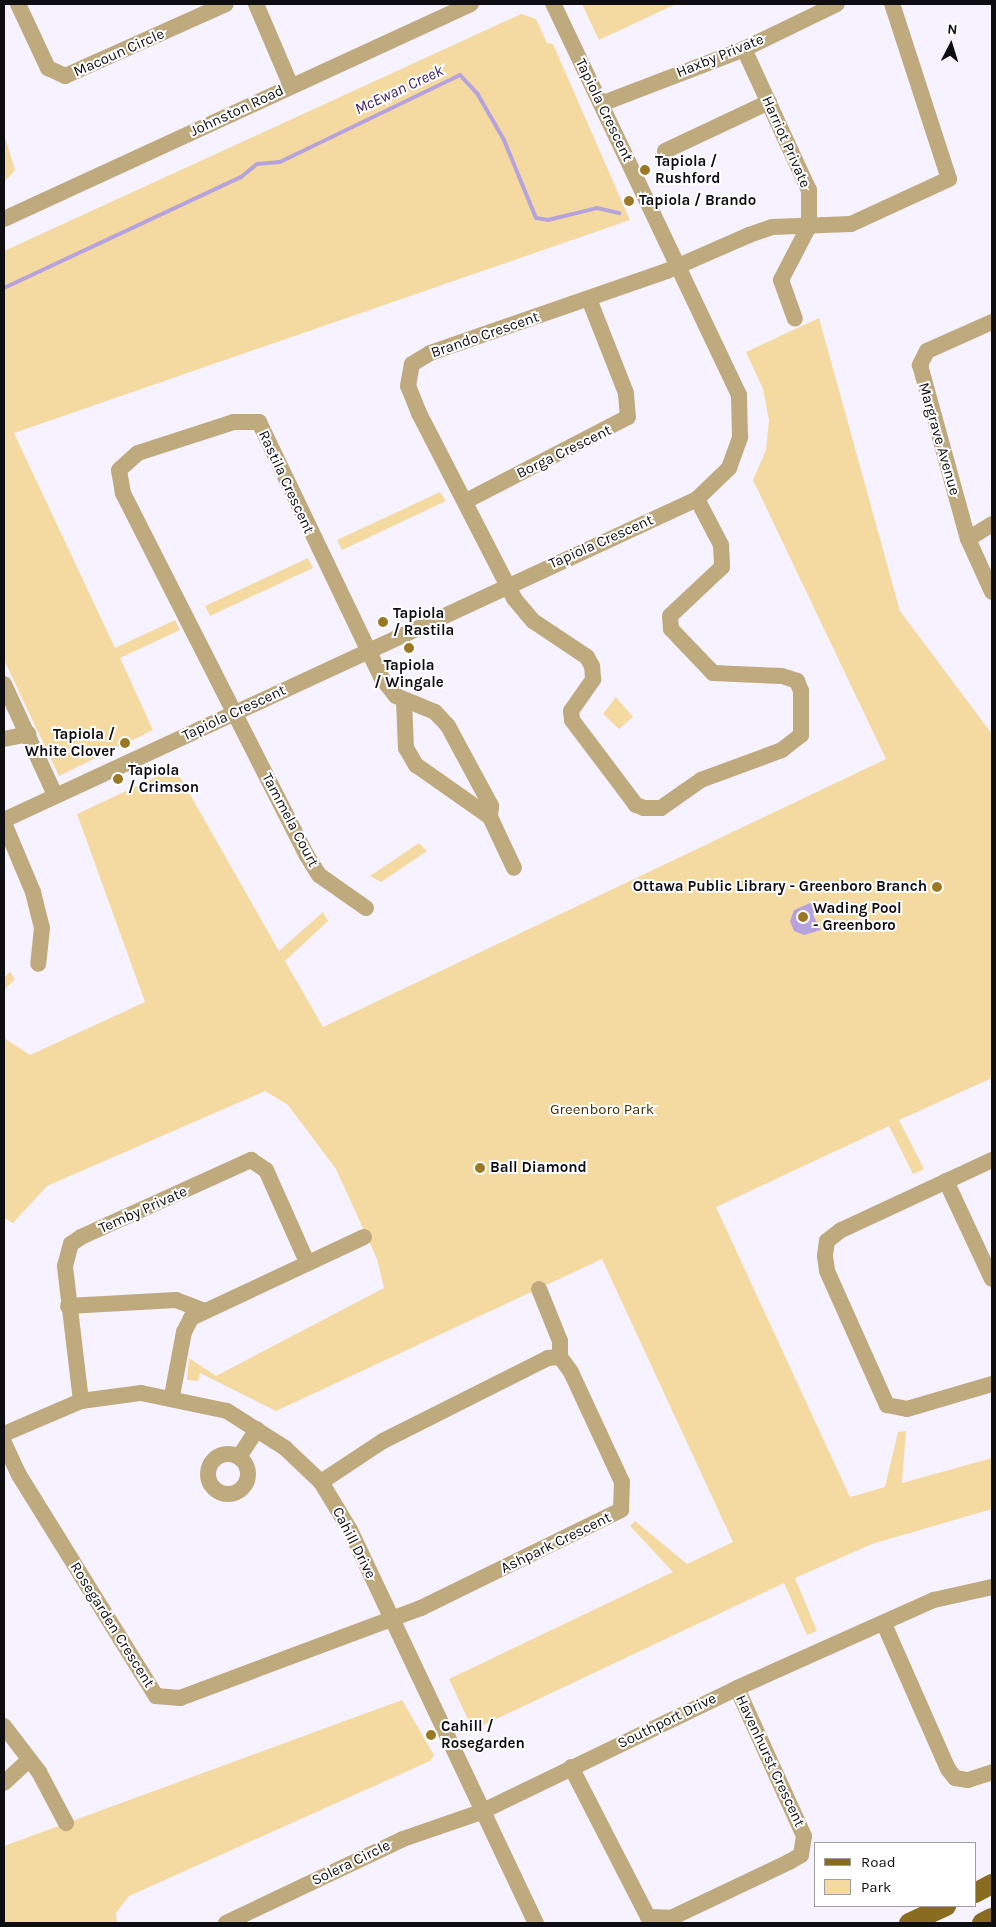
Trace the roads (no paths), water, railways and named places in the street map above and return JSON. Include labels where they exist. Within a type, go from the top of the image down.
[{"type":"main road","points":[[976,1892],[992,1884]]},
{"type":"main road","points":[[909,1923],[944,1907]]},
{"type":"main road","points":[[982,1923],[992,1918]]},
{"type":"street","name":"Macoun Circle","points":[[18,4],[48,68],[65,76],[226,4]]},
{"type":"street","points":[[256,4],[291,86]]},
{"type":"street","name":"Johnston Road","points":[[4,219],[471,4]]},
{"type":"street","name":"Tapiola Crescent","points":[[4,822],[55,795],[697,499],[729,468],[740,437],[741,411],[738,395],[553,4]]},
{"type":"street","name":"Haxby Private","points":[[601,104],[744,49],[837,4]]},
{"type":"street","name":"Brando Crescent","points":[[697,499],[721,546],[722,567],[670,616],[671,629],[713,672],[782,676],[797,681],[801,691],[801,736],[782,750],[701,780],[660,808],[636,806],[572,720],[571,711],[593,680],[588,657],[533,621],[507,585],[466,500],[419,414],[408,386],[412,364],[430,353],[589,299],[677,266],[749,234],[772,227],[851,224],[949,179],[892,4]]},
{"type":"street","name":"Harriot Private","points":[[744,49],[809,190],[809,226],[781,280],[794,319]]},
{"type":"street","points":[[665,151],[769,102]]},
{"type":"street","name":"Borga Crescent","points":[[466,500],[628,417],[626,393],[589,299]]},
{"type":"street","name":"Margrave Avenue","points":[[992,322],[927,351],[920,365],[968,539],[992,592]]},
{"type":"street","name":"Rastila Crescent","points":[[235,713],[122,493],[119,470],[138,453],[234,422],[259,422],[368,650]]},
{"type":"street","points":[[968,539],[992,524]]},
{"type":"street","points":[[368,650],[381,677],[404,701],[434,712],[448,726],[491,806],[490,817]]},
{"type":"street","points":[[4,684],[55,795]]},
{"type":"street","points":[[404,701],[406,748],[416,765],[490,817],[514,868]]},
{"type":"street","name":"Tammela Court","points":[[235,713],[319,875],[366,908]]},
{"type":"street","points":[[4,739],[28,734]]},
{"type":"street","points":[[4,822],[33,892],[42,928],[38,964]]},
{"type":"street","name":"Temby Private","points":[[81,1401],[68,1306],[65,1266],[71,1244],[250,1160],[266,1170],[307,1262]]},
{"type":"street","points":[[992,1160],[841,1230],[827,1242],[827,1270],[887,1405],[907,1409],[992,1384]]},
{"type":"street","points":[[946,1181],[992,1279]]},
{"type":"street","points":[[172,1396],[184,1332],[191,1318],[307,1262],[364,1237]]},
{"type":"street","name":"Ashpark Crescent","points":[[390,1618],[421,1608],[621,1510],[622,1482],[572,1372],[560,1358],[560,1341],[539,1289]]},
{"type":"street","points":[[68,1306],[176,1300],[204,1311]]},
{"type":"street","points":[[321,1482],[383,1441],[548,1358],[560,1358]]},
{"type":"street","name":"Cahill Drive","points":[[4,1434],[81,1401],[115,1394],[172,1396],[227,1411],[257,1429],[321,1482],[350,1530],[481,1812],[536,1923]]},
{"type":"street","points":[[239,1456],[257,1429]]},
{"type":"street","name":"Rosegarden Crescent","points":[[4,1443],[19,1475],[156,1696],[180,1698],[390,1618]]},
{"type":"street","name":"Southport Drive","points":[[481,1812],[737,1688],[884,1624],[934,1600],[992,1586]]},
{"type":"street","points":[[884,1624],[948,1769],[955,1778],[968,1780],[992,1772]]},
{"type":"street","name":"Havenhurst Crescent","points":[[571,1767],[648,1917],[671,1918],[790,1862],[801,1855],[804,1836],[737,1688]]},
{"type":"street","points":[[4,1726],[66,1823]]},
{"type":"street","points":[[4,1783],[28,1761]]},
{"type":"street","name":"Solera Circle","points":[[226,1923],[403,1839],[481,1812]]},
{"type":"waterway","name":"McEwan Creek","points":[[4,288],[241,177],[257,164],[280,162],[460,75],[477,93],[504,140],[536,218],[548,220],[597,208],[619,213]]},
{"type":"place","name":"Tapiola / Rushford","points":[[645,170]]},
{"type":"place","name":"Tapiola / Brando","points":[[629,201]]},
{"type":"place","name":"Tapiola / Rastila","points":[[383,622]]},
{"type":"place","name":"Tapiola / Wingale","points":[[409,648]]},
{"type":"place","name":"Tapiola / White Clover","points":[[125,743]]},
{"type":"place","name":"Tapiola / Crimson","points":[[118,779]]},
{"type":"place","name":"Ottawa Public Library - Greenboro Branch","points":[[937,887]]},
{"type":"place","name":"Wading Pool - Greenboro","points":[[803,917]]},
{"type":"place","name":"Ball Diamond","points":[[480,1168]]},
{"type":"place","name":"Cahill / Rosegarden","points":[[431,1735]]},
{"type":"park label","name":"Greenboro Park","points":[[602,1110]]}]
